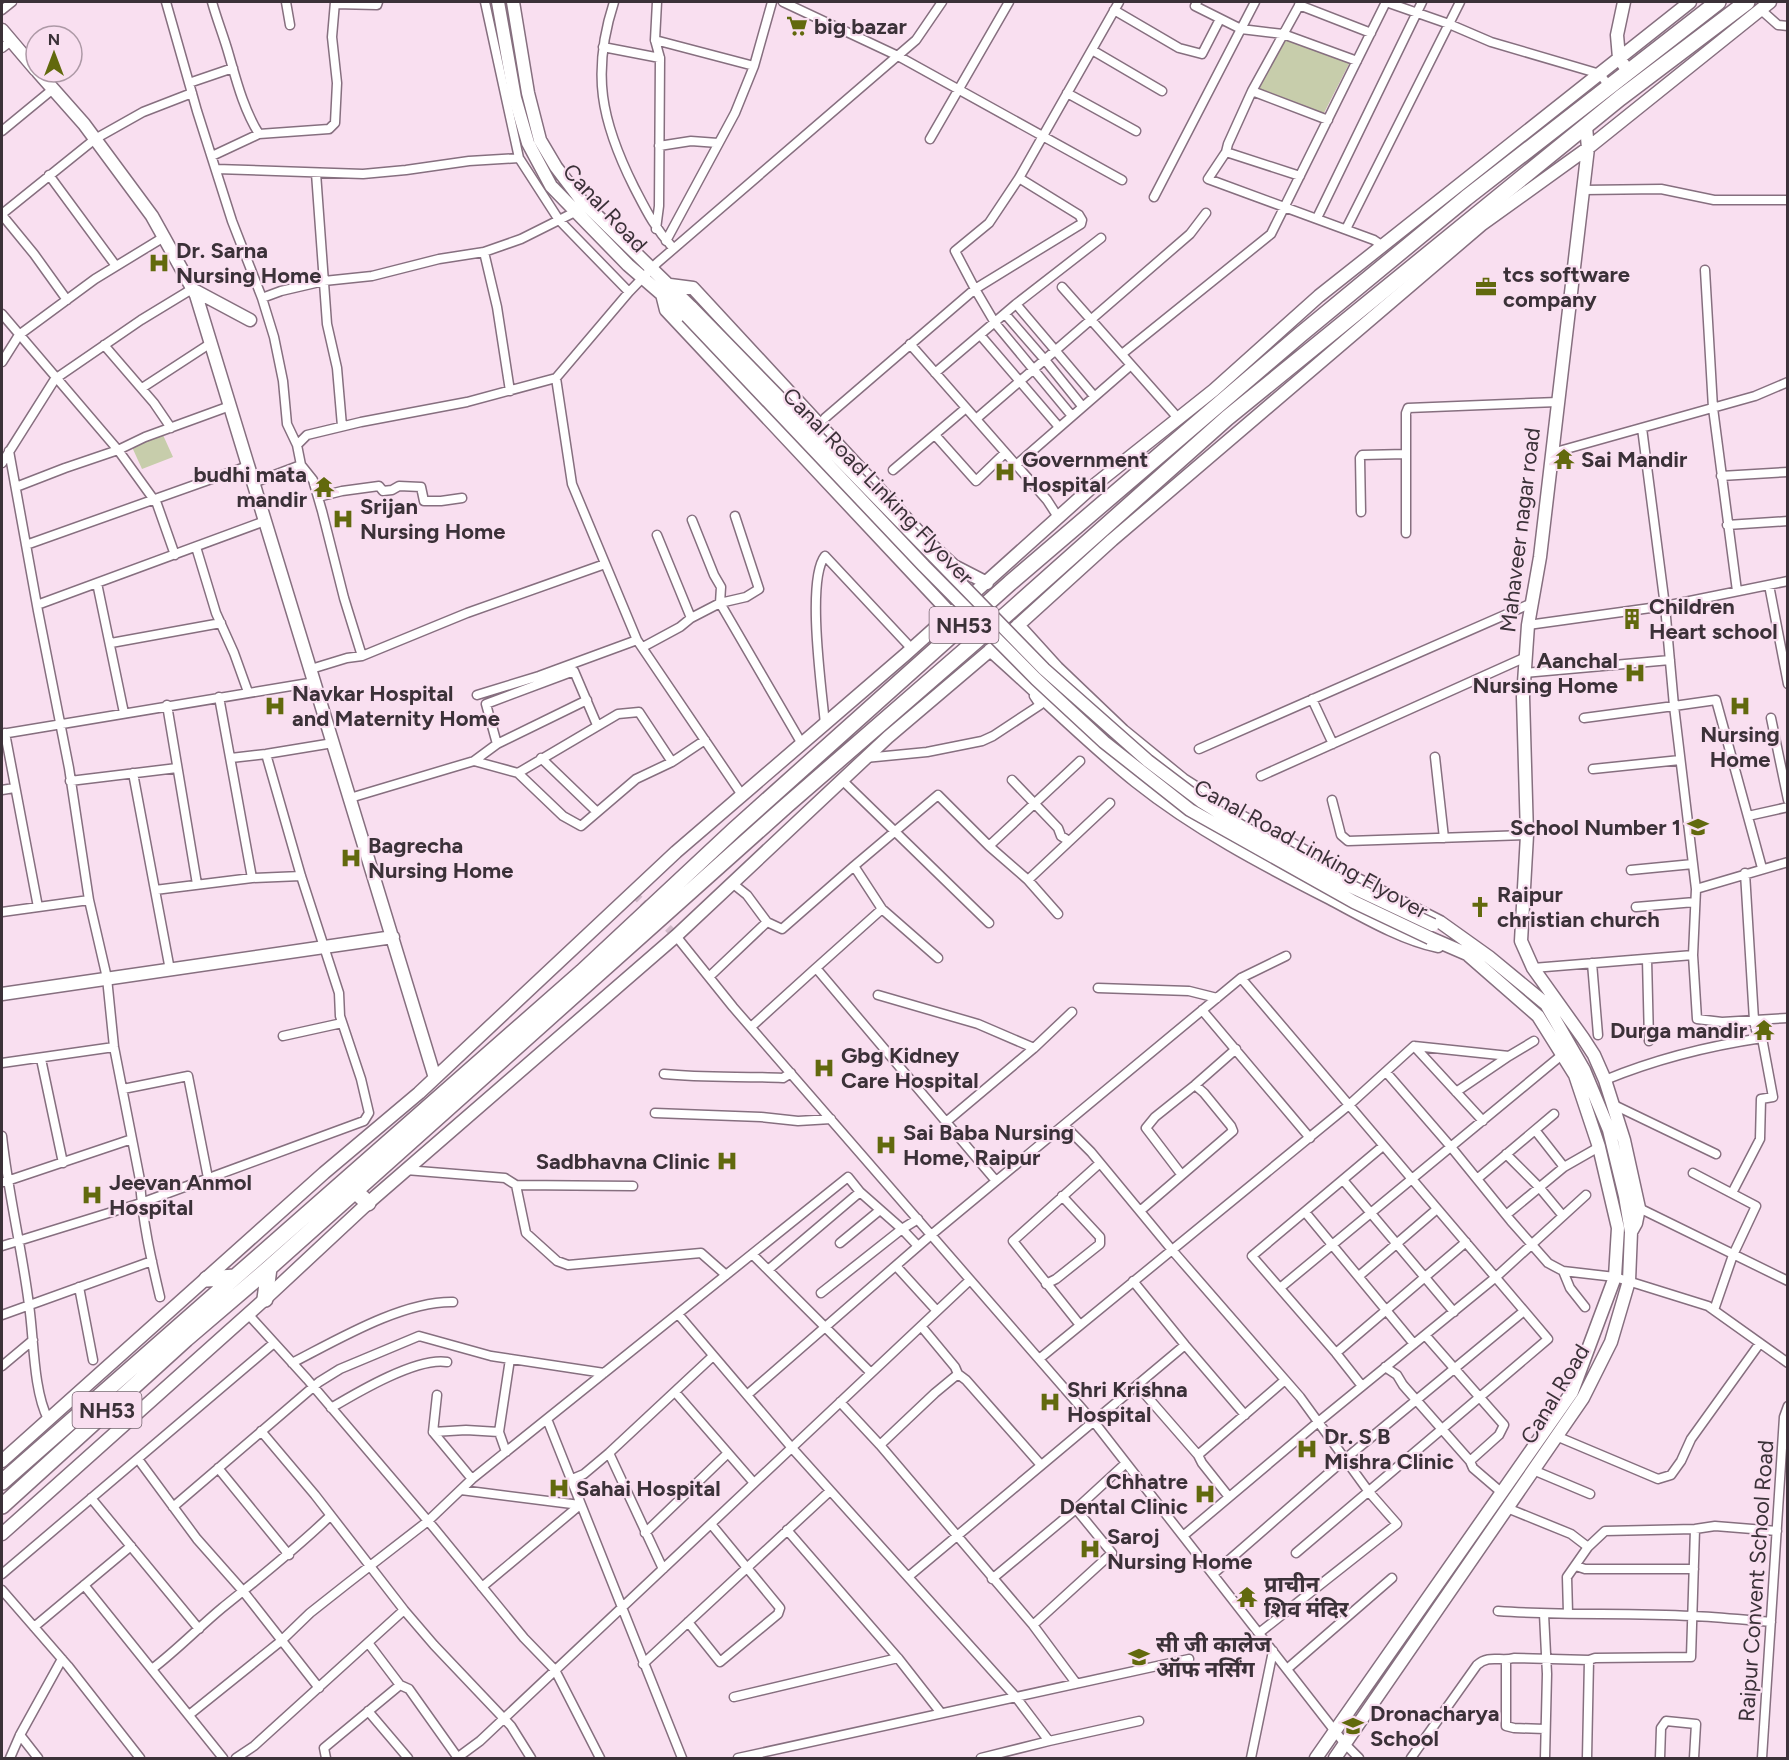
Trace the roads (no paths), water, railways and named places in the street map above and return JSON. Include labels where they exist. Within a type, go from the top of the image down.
[{"type":"highway","name":"NH53","points":[[2,1482],[208,1310],[269,1268],[787,805],[1017,605],[1197,444],[1586,127],[1615,93],[1623,64],[1718,2]]},
{"type":"highway","name":"NH53","points":[[2,1506],[208,1310],[235,1277],[582,972],[741,824],[1010,583],[1309,328],[1466,198],[1615,93],[1759,4]]},
{"type":"highway","points":[[355,1191],[368,1203]]},
{"type":"highway","points":[[265,1299],[269,1268]]},
{"type":"highway","points":[[207,1279],[235,1277]]},
{"type":"main road","name":"Canal Road","points":[[498,2],[515,98],[528,143],[551,186],[643,278],[666,290]]},
{"type":"main road","name":"Canal Road","points":[[513,2],[528,93],[540,140],[556,167],[581,200],[653,268],[666,290]]},
{"type":"main road","points":[[1623,64],[1617,35],[1624,2]]},
{"type":"main road","points":[[2,1461],[435,1078],[676,852],[912,649],[1092,487],[1214,390],[1319,296],[1600,74],[1623,64],[1690,2]]},
{"type":"main road","points":[[2,1534],[265,1299],[368,1203],[676,936],[865,758],[990,651],[1112,540],[1481,225],[1588,148],[1759,4]]},
{"type":"main road","points":[[2,30],[6,44],[24,60]]},
{"type":"main road","points":[[49,84],[95,139],[152,216],[192,289],[230,406],[435,1078]]},
{"type":"main road","name":"Mahaveer nagar road","points":[[1533,968],[1521,941],[1527,835],[1524,673],[1528,625],[1540,557],[1588,148],[1586,127]]},
{"type":"main road","points":[[951,614],[666,310],[666,290],[693,288],[928,542],[954,566],[987,583]]},
{"type":"main road","points":[[192,289],[250,320]]},
{"type":"main road","name":"Canal Road Linking Flyover","points":[[666,290],[1044,669],[1148,761],[1202,802],[1242,827],[1350,886],[1433,925],[1462,946]]},
{"type":"main road","name":"Canal Road Linking Flyover","points":[[689,312],[924,566],[1036,679],[1104,742],[1190,810],[1354,902],[1430,938],[1462,946]]},
{"type":"main road","points":[[1018,625],[1058,668],[1123,731],[1183,780],[1336,869],[1440,922],[1462,946]]},
{"type":"main road","points":[[990,651],[1136,781],[1203,829],[1284,874],[1423,943],[1462,946]]},
{"type":"main road","points":[[2,994],[393,937]]},
{"type":"main road","name":"Canal Road","points":[[1316,1758],[1572,1392],[1615,1277],[1618,1228],[1599,1147],[1575,1075],[1538,1016],[1467,954],[1462,946]]},
{"type":"main road","name":"Canal Road","points":[[1335,1758],[1583,1398],[1611,1342],[1629,1281],[1631,1232],[1625,1196],[1609,1130],[1584,1070],[1546,1004],[1489,957],[1462,946]]},
{"type":"main road","points":[[1533,968],[1594,1055],[1605,1080],[1624,1140],[1639,1208],[1636,1223],[1631,1232]]},
{"type":"street","points":[[2,10],[12,2]]},
{"type":"street","points":[[166,2],[232,221],[262,298],[274,337],[283,381],[287,424],[297,445],[301,465],[313,480],[362,656]]},
{"type":"street","points":[[212,2],[219,31],[250,119],[259,134]]},
{"type":"street","points":[[286,2],[290,25]]},
{"type":"street","points":[[212,156],[259,134],[329,129],[335,123],[337,83],[332,37],[335,3],[377,5],[378,2]]},
{"type":"street","points":[[485,2],[519,158],[559,220],[629,292]]},
{"type":"street","points":[[614,2],[603,47],[600,78],[604,110],[617,153],[656,229],[673,248]]},
{"type":"street","points":[[656,229],[659,206],[660,58],[655,40],[657,2]]},
{"type":"street","points":[[666,241],[735,113],[754,66],[772,2]]},
{"type":"street","points":[[783,2],[898,56],[1122,180]]},
{"type":"street","points":[[297,445],[307,435],[467,402],[556,378],[629,292],[673,248],[916,40],[942,2]]},
{"type":"street","points":[[930,139],[1009,2]]},
{"type":"street","points":[[1072,416],[995,323],[955,251],[989,223],[1019,178],[1119,2]]},
{"type":"street","points":[[1154,197],[1255,2]]},
{"type":"street","points":[[1122,354],[1271,234],[1386,2],[1449,24],[1491,42],[1600,74],[1615,93]]},
{"type":"street","points":[[1317,218],[1422,2]]},
{"type":"street","points":[[1346,229],[1460,2]]},
{"type":"street","points":[[1193,3],[1241,29],[1283,34],[1357,61]]},
{"type":"street","points":[[1371,33],[1300,3],[1252,91],[1226,152],[1208,179],[1346,229],[1383,246]]},
{"type":"street","points":[[1759,4],[1778,25],[1788,26]]},
{"type":"street","points":[[1114,10],[1179,48],[1202,54],[1220,19]]},
{"type":"street","points":[[655,40],[754,66]]},
{"type":"street","points":[[603,47],[660,58]]},
{"type":"street","points":[[1092,50],[1162,90]]},
{"type":"street","points":[[189,83],[233,68]]},
{"type":"street","points":[[2,131],[53,89]]},
{"type":"street","points":[[1252,91],[1328,120]]},
{"type":"street","points":[[67,300],[2,215],[95,139],[143,112],[192,93]]},
{"type":"street","points":[[1067,93],[1136,131]]},
{"type":"street","points":[[659,146],[691,141],[718,143]]},
{"type":"street","points":[[1226,152],[1300,176]]},
{"type":"street","points":[[216,169],[363,174],[468,161],[519,158]]},
{"type":"street","points":[[316,173],[327,324],[337,368],[342,426]]},
{"type":"street","points":[[50,176],[116,266]]},
{"type":"street","points":[[825,418],[975,289],[1081,224],[1082,220],[1079,215],[1019,178]]},
{"type":"street","points":[[1583,190],[1661,189],[1714,200],[1788,200]]},
{"type":"street","points":[[262,298],[281,291],[324,282],[372,276],[439,259],[484,252],[520,239],[575,212]]},
{"type":"street","points":[[976,419],[1190,234],[1206,213]]},
{"type":"street","points":[[2,362],[19,335],[116,266],[164,237]]},
{"type":"street","points":[[935,373],[1016,304],[1101,238]]},
{"type":"street","points":[[484,252],[497,307],[510,391]]},
{"type":"street","points":[[1705,270],[1713,408],[1737,591]]},
{"type":"street","points":[[1062,287],[1178,418]]},
{"type":"street","points":[[2,463],[55,379],[192,289]]},
{"type":"street","points":[[1016,304],[1094,396]]},
{"type":"street","points":[[2,314],[55,379],[118,450],[153,498],[175,555]]},
{"type":"street","points":[[1005,314],[1082,406]]},
{"type":"street","points":[[981,336],[1059,427]]},
{"type":"street","points":[[142,388],[210,343]]},
{"type":"street","points":[[910,344],[1047,500],[1058,518]]},
{"type":"street","points":[[104,345],[142,388],[171,428]]},
{"type":"street","points":[[1016,465],[1131,364]]},
{"type":"street","points":[[556,378],[572,484],[640,643],[742,795]]},
{"type":"street","points":[[1552,453],[1755,396],[1788,382]]},
{"type":"street","points":[[1406,533],[1406,413],[1408,408],[1558,402]]},
{"type":"street","points":[[16,487],[230,406]]},
{"type":"street","points":[[893,470],[966,408]]},
{"type":"street","points":[[1642,428],[1665,606],[1674,706],[1696,888],[1693,955],[1697,1019],[1722,1022],[1788,1018]]},
{"type":"street","points":[[935,435],[976,481],[1005,453]]},
{"type":"street","points":[[9,451],[60,724],[88,900],[107,978],[114,1047],[160,1297]]},
{"type":"street","points":[[1361,512],[1360,458],[1362,455],[1406,454]]},
{"type":"street","points":[[253,483],[301,465]]},
{"type":"street","points":[[26,545],[248,466]]},
{"type":"street","points":[[1721,476],[1788,472]]},
{"type":"street","points":[[318,497],[367,487],[379,486],[383,490],[392,490],[399,486],[421,487],[424,501],[462,498]]},
{"type":"street","points":[[477,695],[640,643],[680,627],[691,618],[720,603],[746,597],[759,589],[735,516]]},
{"type":"street","points":[[692,519],[721,587],[720,603],[802,744]]},
{"type":"street","points":[[37,605],[265,521]]},
{"type":"street","points":[[1727,525],[1788,521]]},
{"type":"street","points":[[657,535],[691,618]]},
{"type":"street","points":[[196,547],[221,623],[248,692]]},
{"type":"street","points":[[825,724],[816,631],[817,584],[820,562],[825,556],[912,649]]},
{"type":"street","points":[[311,669],[362,656],[467,613],[605,564]]},
{"type":"street","points":[[1528,625],[1665,606],[1788,581]]},
{"type":"street","points":[[97,584],[124,713]]},
{"type":"street","points":[[1769,585],[1788,684]]},
{"type":"street","points":[[1200,749],[1532,603]]},
{"type":"street","points":[[111,643],[221,623]]},
{"type":"street","points":[[1261,777],[1526,657]]},
{"type":"street","points":[[1524,673],[1670,660]]},
{"type":"street","points":[[497,744],[486,704],[574,671],[597,725]]},
{"type":"street","points":[[865,758],[927,752],[982,741],[993,736],[1040,705],[1027,688],[1023,678]]},
{"type":"street","points":[[38,907],[3,733],[315,682]]},
{"type":"street","points":[[219,697],[252,878]]},
{"type":"street","points":[[1312,699],[1333,744]]},
{"type":"street","points":[[350,798],[474,761],[497,744],[587,700]]},
{"type":"street","points":[[1584,718],[1716,700],[1762,868]]},
{"type":"street","points":[[167,705],[197,884]]},
{"type":"street","points":[[518,773],[618,714],[639,712],[672,762]]},
{"type":"street","points":[[1771,718],[1788,800]]},
{"type":"street","points":[[474,761],[518,773],[563,816],[581,826],[636,778],[672,762],[705,740]]},
{"type":"street","points":[[231,758],[333,743]]},
{"type":"street","points":[[2,1246],[141,1203],[364,1121],[369,1113],[369,1106],[340,1016],[339,993],[301,876],[266,754]]},
{"type":"street","points":[[1435,757],[1444,838]]},
{"type":"street","points":[[541,758],[597,812]]},
{"type":"street","points":[[1593,769],[1680,760]]},
{"type":"street","points":[[989,846],[1080,762]]},
{"type":"street","points":[[70,782],[177,768]]},
{"type":"street","points":[[133,772],[170,970]]},
{"type":"street","points":[[842,780],[989,923]]},
{"type":"street","points":[[1012,780],[1058,828],[1061,836],[1069,841]]},
{"type":"street","points":[[2,790],[14,788]]},
{"type":"street","points":[[732,883],[747,896],[767,922],[782,929],[938,795],[989,846],[1028,880],[1058,914]]},
{"type":"street","points":[[1332,800],[1341,835],[1348,841],[1527,835]]},
{"type":"street","points":[[1028,880],[1110,803]]},
{"type":"street","points":[[1748,816],[1788,807]]},
{"type":"street","points":[[1696,888],[1788,862]]},
{"type":"street","points":[[1631,870],[1693,864]]},
{"type":"street","points":[[854,866],[882,909],[938,958]]},
{"type":"street","points":[[1732,1193],[1760,1139],[1761,1099],[1773,1097],[1762,1038],[1756,1030],[1754,1020],[1745,873]]},
{"type":"street","points":[[154,890],[252,878],[301,876]]},
{"type":"street","points":[[2,912],[88,900]]},
{"type":"street","points":[[1636,907],[1695,902]]},
{"type":"street","points":[[751,1027],[882,909]]},
{"type":"street","points":[[709,977],[767,922]]},
{"type":"street","points":[[676,936],[751,1027],[1093,1421],[1345,1744],[1359,1758]]},
{"type":"street","points":[[1533,968],[1693,955]]},
{"type":"street","points":[[747,1395],[931,1235],[1241,978],[1286,956]]},
{"type":"street","points":[[1647,958],[1649,1041]]},
{"type":"street","points":[[1592,963],[1598,1035]]},
{"type":"street","points":[[816,968],[996,1181]]},
{"type":"street","points":[[1241,978],[1548,1339],[1296,1554]]},
{"type":"street","points":[[1098,988],[1189,992],[1217,998]]},
{"type":"street","points":[[878,994],[978,1024],[1034,1048]]},
{"type":"street","points":[[1202,1010],[1310,1138]]},
{"type":"street","points":[[946,1122],[1034,1048],[1072,1012]]},
{"type":"street","points":[[283,1036],[342,1023]]},
{"type":"street","points":[[1605,1080],[1643,1064],[1725,1044],[1762,1038]]},
{"type":"street","points":[[1456,1092],[1534,1041]]},
{"type":"street","points":[[1414,1046],[1483,1121]]},
{"type":"street","points":[[1039,1359],[1310,1138],[1414,1046],[1509,1056]]},
{"type":"street","points":[[2,1063],[114,1047]]},
{"type":"street","points":[[1181,1174],[1146,1128],[1236,1049]]},
{"type":"street","points":[[1280,1288],[1563,1054]]},
{"type":"street","points":[[41,1059],[63,1163]]},
{"type":"street","points":[[1386,1072],[1452,1147],[1548,1263],[1563,1271],[1615,1277],[1708,1306],[1788,1363]]},
{"type":"street","points":[[664,1074],[695,1077],[708,1075],[783,1078],[791,1073]]},
{"type":"street","points":[[123,1089],[188,1076],[208,1178]]},
{"type":"street","points":[[1140,1211],[1233,1131],[1231,1125],[1195,1085]]},
{"type":"street","points":[[1612,1104],[1716,1154]]},
{"type":"street","points":[[655,1113],[798,1120],[831,1119]]},
{"type":"street","points":[[1477,1179],[1554,1114]]},
{"type":"street","points":[[1064,1125],[1100,1163],[1285,1380],[1369,1492],[1397,1524],[1259,1633]]},
{"type":"street","points":[[1535,1130],[1564,1167]]},
{"type":"street","points":[[2,1136],[4,1182],[18,1241],[29,1305],[43,1409],[48,1419]]},
{"type":"street","points":[[4,1182],[132,1139]]},
{"type":"street","points":[[1362,1386],[1252,1256],[1383,1146]]},
{"type":"street","points":[[1506,1215],[1564,1167],[1599,1147]]},
{"type":"street","points":[[1506,1154],[1539,1187],[1563,1216]]},
{"type":"street","points":[[1080,1325],[1013,1241],[1100,1163]]},
{"type":"street","points":[[406,1170],[505,1178],[516,1185],[633,1186]]},
{"type":"street","points":[[1693,1173],[1755,1206],[1733,1255],[1714,1310]]},
{"type":"street","points":[[189,1715],[281,1641],[310,1613],[428,1521],[472,1479],[848,1177],[860,1192],[918,1246]]},
{"type":"street","points":[[1343,1180],[1454,1312]]},
{"type":"street","points":[[516,1185],[526,1233],[557,1261],[568,1265],[701,1253],[726,1275]]},
{"type":"street","points":[[768,1270],[860,1192]]},
{"type":"street","points":[[1183,1536],[1496,1277],[1586,1195]]},
{"type":"street","points":[[1046,1284],[1056,1279],[1100,1244],[1100,1237],[1062,1196]]},
{"type":"street","points":[[1639,1208],[1788,1281]]},
{"type":"street","points":[[1359,1276],[1437,1209]]},
{"type":"street","points":[[840,1243],[880,1210]]},
{"type":"street","points":[[1305,1212],[1414,1344]]},
{"type":"street","points":[[821,1293],[918,1219]]},
{"type":"street","points":[[1336,1353],[1466,1242]]},
{"type":"street","points":[[752,1254],[871,1373]]},
{"type":"street","points":[[2,1315],[152,1261]]},
{"type":"street","points":[[896,1266],[937,1311]]},
{"type":"street","points":[[1563,1271],[1570,1288],[1585,1307]]},
{"type":"street","points":[[369,1644],[400,1685],[409,1689],[458,1758],[504,1719],[970,1280]]},
{"type":"street","points":[[1133,1281],[1185,1346],[1245,1414]]},
{"type":"street","points":[[79,1287],[93,1360]]},
{"type":"street","points":[[292,1363],[376,1322],[435,1301],[453,1302]]},
{"type":"street","points":[[1213,1574],[1345,1459],[1524,1311]]},
{"type":"street","points":[[248,1314],[314,1387],[524,1638],[555,1670],[600,1758]]},
{"type":"street","points":[[678,1314],[792,1448],[1015,1696],[1049,1741]]},
{"type":"street","points":[[921,1326],[955,1367],[958,1374],[966,1380],[1041,1465]]},
{"type":"street","points":[[1425,1335],[1500,1420],[1504,1428],[1470,1461]]},
{"type":"street","points":[[173,1507],[314,1387],[340,1369],[419,1336],[491,1356],[604,1373]]},
{"type":"street","points":[[2,1366],[33,1340]]},
{"type":"street","points":[[1556,1436],[1658,1479],[1671,1475],[1681,1461],[1691,1439],[1760,1342]]},
{"type":"street","points":[[2,1574],[274,1343]]},
{"type":"street","points":[[908,1577],[1185,1346]]},
{"type":"street","points":[[570,1480],[584,1474],[609,1453],[713,1356]]},
{"type":"street","points":[[506,1452],[499,1432],[510,1359]]},
{"type":"street","points":[[331,1408],[425,1362],[447,1362]]},
{"type":"street","points":[[1385,1367],[1397,1375],[1403,1385],[1470,1461],[1473,1468],[1501,1492]]},
{"type":"street","points":[[880,1445],[958,1374]]},
{"type":"street","points":[[1198,1455],[1285,1380]]},
{"type":"street","points":[[1137,1385],[1198,1455],[1229,1497]]},
{"type":"street","points":[[675,1392],[754,1483]]},
{"type":"street","points":[[437,1395],[433,1432],[472,1479]]},
{"type":"street","points":[[840,1402],[880,1445],[1033,1625],[1076,1683]]},
{"type":"street","name":"Raipur Convent School Road","points":[[1762,1758],[1784,1417],[1788,1406]]},
{"type":"street","points":[[547,1419],[682,1758]]},
{"type":"street","points":[[433,1432],[466,1430],[499,1432]]},
{"type":"street","points":[[261,1431],[404,1610],[511,1726],[531,1758]]},
{"type":"street","points":[[609,1453],[663,1569]]},
{"type":"street","points":[[645,1533],[728,1453]]},
{"type":"street","points":[[138,1459],[197,1539],[243,1591],[319,1688]]},
{"type":"street","points":[[992,1579],[1076,1509],[1126,1463]]},
{"type":"street","points":[[218,1468],[289,1555]]},
{"type":"street","points":[[1533,1470],[1590,1494]]},
{"type":"street","points":[[461,1490],[580,1504]]},
{"type":"street","points":[[643,1664],[830,1491]]},
{"type":"street","points":[[91,1498],[199,1629]]},
{"type":"street","points":[[482,1587],[580,1504]]},
{"type":"street","points":[[1507,1508],[1571,1534],[1588,1547]]},
{"type":"street","points":[[1033,1625],[1112,1553],[1076,1509]]},
{"type":"street","points":[[152,1669],[289,1555],[330,1516]]},
{"type":"street","points":[[688,1622],[720,1662],[778,1614],[780,1608],[711,1524]]},
{"type":"street","points":[[1568,1613],[1567,1576],[1588,1547],[1605,1531],[1695,1529],[1715,1526],[1777,1531]]},
{"type":"street","points":[[1414,1757],[1483,1660],[1499,1657],[1506,1660],[1546,1658],[1589,1660],[1595,1658],[1691,1657],[1695,1529]]},
{"type":"street","points":[[787,1530],[898,1658],[941,1713]]},
{"type":"street","points":[[34,1627],[131,1546]]},
{"type":"street","points":[[1576,1566],[1584,1569],[1694,1569]]},
{"type":"street","points":[[1287,1669],[1392,1578]]},
{"type":"street","points":[[84,1584],[223,1758]]},
{"type":"street","points":[[2,1590],[62,1659],[140,1758]]},
{"type":"street","points":[[236,1758],[254,1746],[404,1610]]},
{"type":"street","points":[[1498,1611],[1544,1614],[1692,1616],[1771,1622]]},
{"type":"street","points":[[1544,1614],[1547,1674],[1545,1758]]},
{"type":"street","points":[[1251,1758],[1273,1651]]},
{"type":"street","points":[[734,1697],[898,1658]]},
{"type":"street","points":[[10,1758],[20,1735],[62,1659]]},
{"type":"street","points":[[738,1758],[1189,1659]]},
{"type":"street","points":[[1506,1660],[1506,1726],[1545,1729]]},
{"type":"street","points":[[1587,1758],[1589,1660]]},
{"type":"street","points":[[326,1758],[324,1748],[400,1685]]},
{"type":"street","points":[[368,1711],[408,1758]]},
{"type":"street","points":[[981,1758],[1017,1754],[1049,1741],[1139,1721]]},
{"type":"street","points":[[1660,1758],[1661,1728],[1666,1721],[1696,1724],[1694,1758]]},
{"type":"street","points":[[20,1735],[38,1758]]},
{"type":"tunnel","points":[[634,894],[676,936]]},
{"type":"place","name":"big bazar","points":[[797,26]]},
{"type":"place","name":"Dr. Sarna Nursing Home","points":[[159,263]]},
{"type":"place","name":"tcs software company","points":[[1486,287]]},
{"type":"place","name":"Sai Mandir","points":[[1564,459]]},
{"type":"place","name":"Government Hospital","points":[[1005,472]]},
{"type":"place","name":"budhi mata mandir","points":[[324,487]]},
{"type":"place","name":"Srijan Nursing Home","points":[[343,519]]},
{"type":"place","name":"Children Heart school","points":[[1632,619]]},
{"type":"place","name":"Aanchal Nursing Home","points":[[1635,673]]},
{"type":"place","name":"Navkar Hospital and Maternity Home","points":[[275,706]]},
{"type":"place","name":"Nursing Home","points":[[1740,706]]},
{"type":"place","name":"School Number 1","points":[[1698,827]]},
{"type":"place","name":"Bagrecha Nursing Home","points":[[351,858]]},
{"type":"place","name":"Raipur christian church","points":[[1480,907]]},
{"type":"place","name":"Durga mandir","points":[[1764,1030]]},
{"type":"place","name":"Gbg Kidney Care Hospital","points":[[824,1068]]},
{"type":"place","name":"Sai Baba Nursing Home, Raipur","points":[[886,1145]]},
{"type":"place","name":"Sadbhavna Clinic","points":[[727,1161]]},
{"type":"place","name":"Jeevan Anmol Hospital","points":[[92,1195]]},
{"type":"place","name":"Shri Krishna Hospital","points":[[1050,1402]]},
{"type":"place","name":"Dr. S B Mishra Clinic","points":[[1307,1449]]},
{"type":"place","name":"Sahai Hospital","points":[[559,1488]]},
{"type":"place","name":"Chhatre Dental Clinic","points":[[1205,1494]]},
{"type":"place","name":"Saroj Nursing Home","points":[[1090,1549]]},
{"type":"place","name":"प्राचीन शिव मंदिर","points":[[1247,1597]]},
{"type":"place","name":"सी जी कालेज ऑफ नर्सिंग","points":[[1139,1657]]},
{"type":"place","name":"Dronacharya School","points":[[1353,1726]]}]
